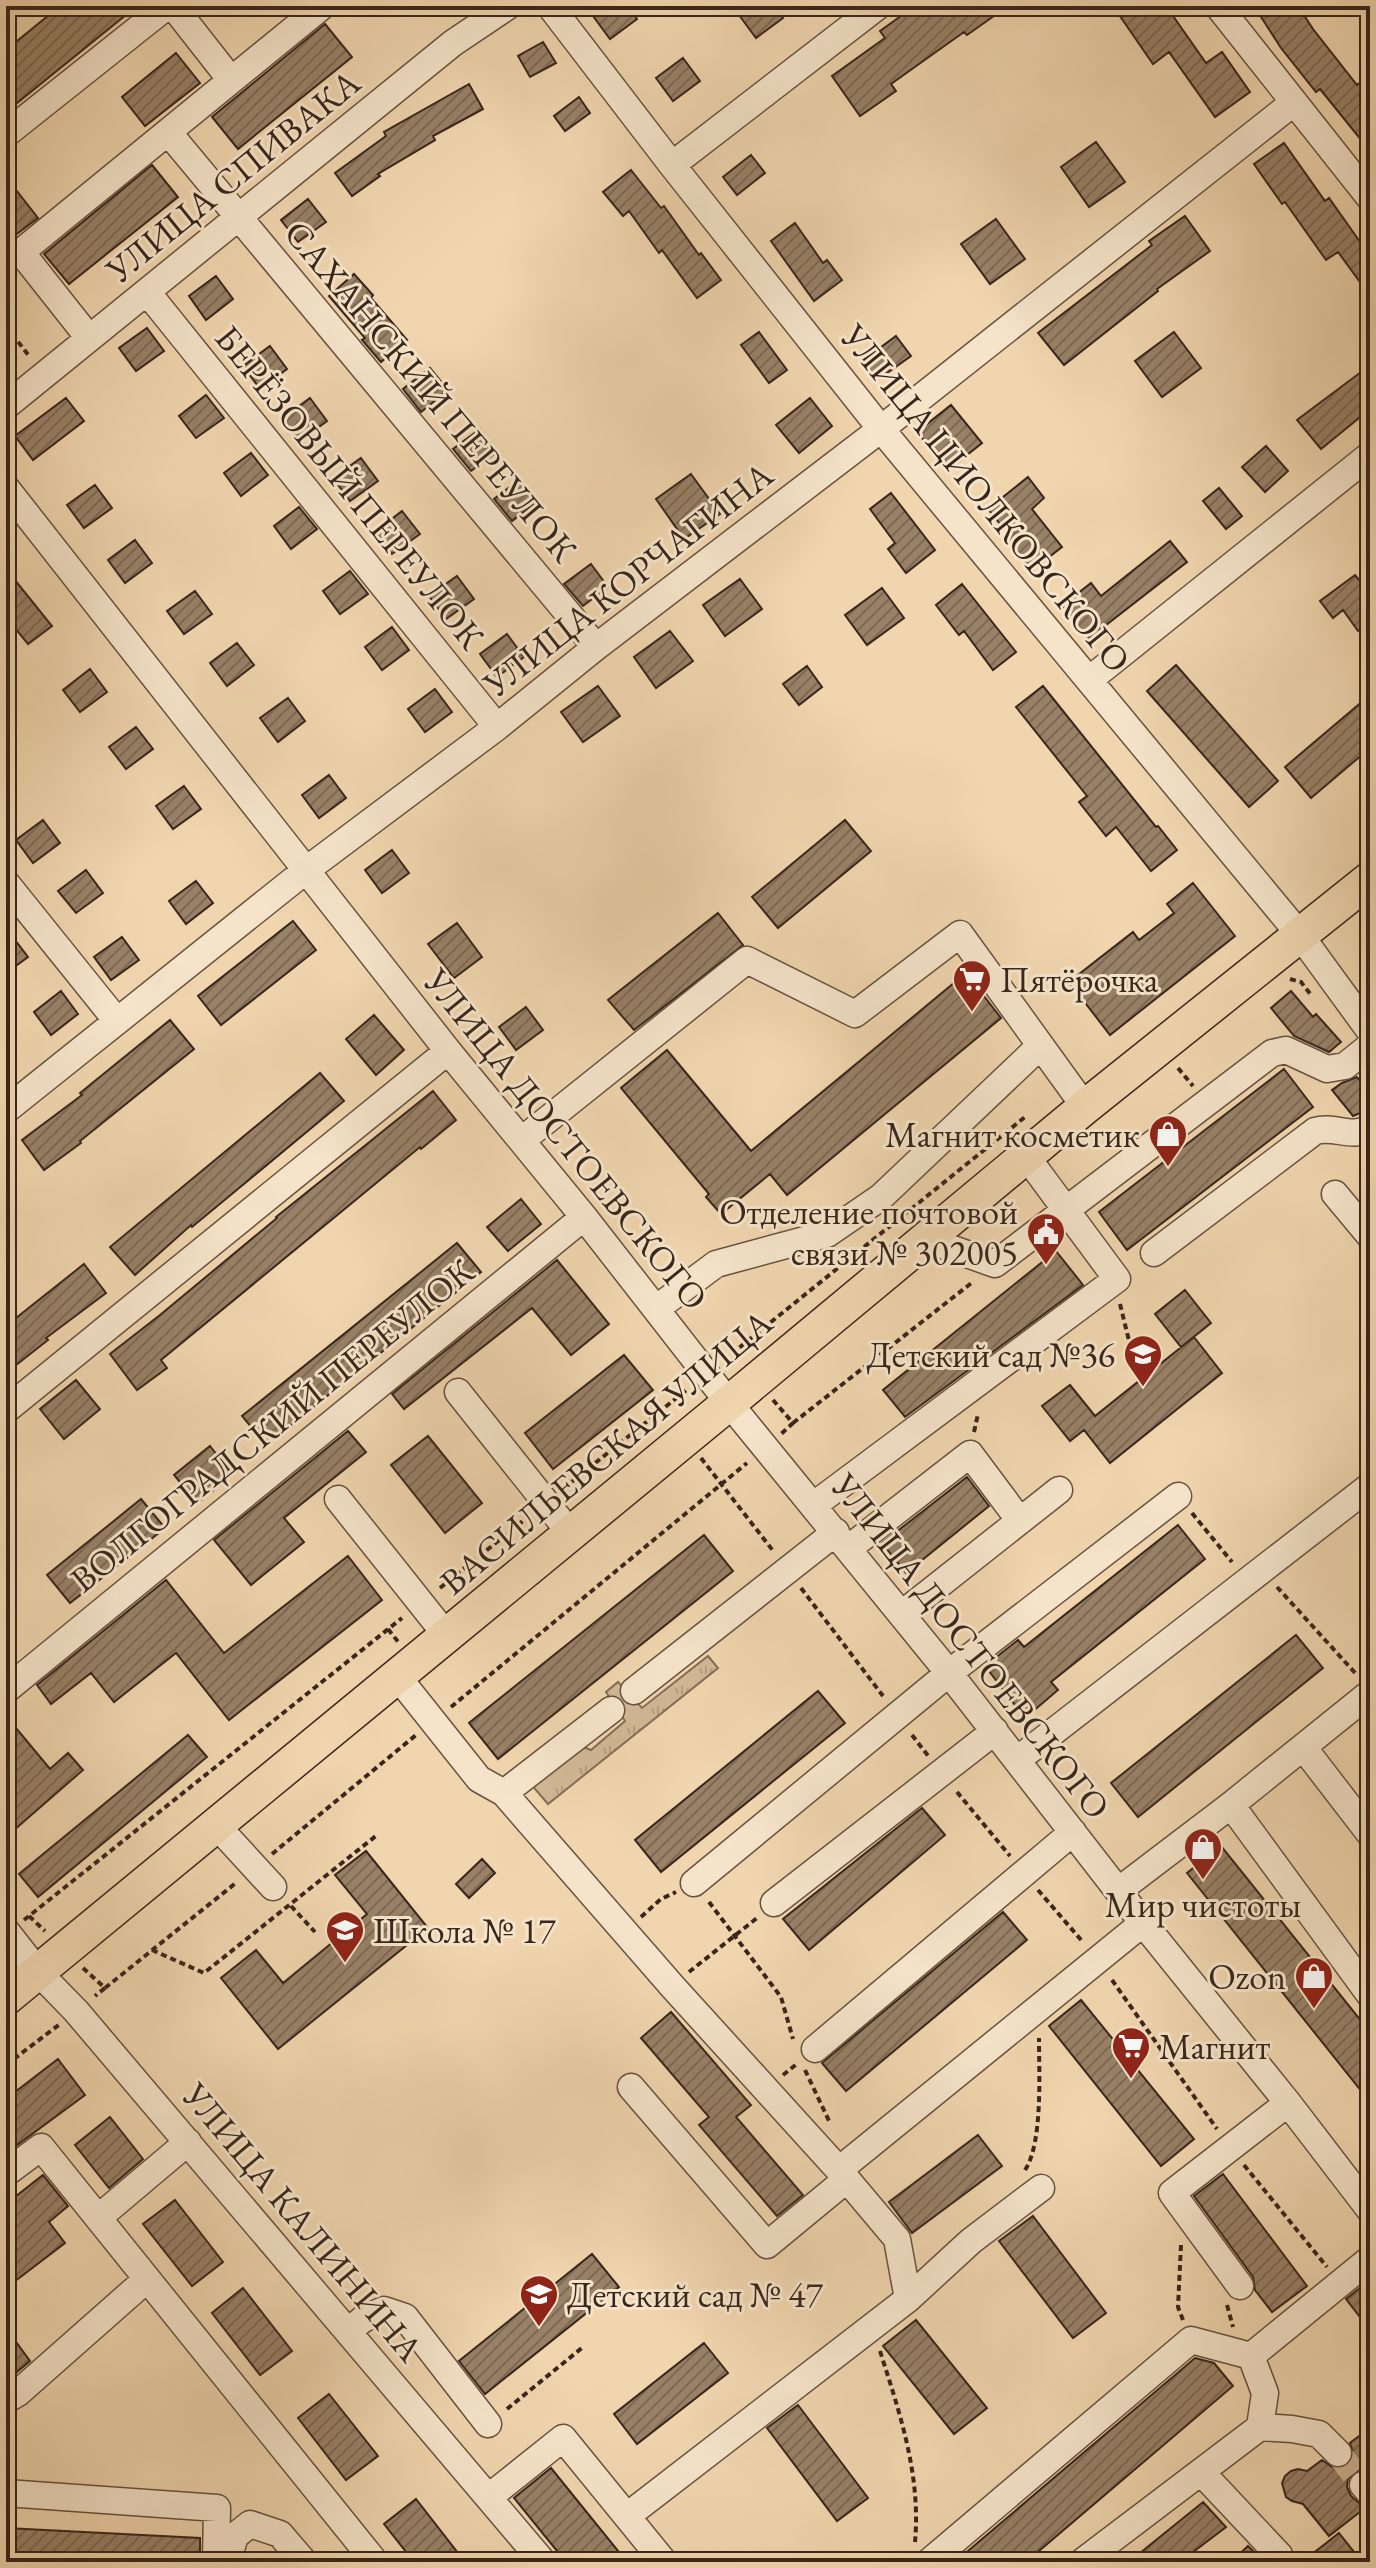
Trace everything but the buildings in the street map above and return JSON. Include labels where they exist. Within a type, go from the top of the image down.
[{"type":"main road","name":"ВАСИЛЬЕВСКАЯ УЛИЦА","points":[[6,1998],[1085,1107],[1370,879]]},
{"type":"street","points":[[8,128],[167,6]]},
{"type":"street","points":[[173,6],[231,80]]},
{"type":"street","name":"УЛИЦА СПИВАКА","points":[[6,406],[453,43],[508,6]]},
{"type":"street","name":"УЛИЦА ЦИОЛКОВСКОГО","points":[[550,6],[881,429],[1300,935],[1370,1031]]},
{"type":"street","points":[[672,165],[878,6]]},
{"type":"street","points":[[1218,6],[1370,198]]},
{"type":"street","points":[[89,338],[21,252],[321,7]]},
{"type":"street","name":"УЛИЦА КОРЧАГИНА","points":[[6,1110],[305,871],[497,727],[596,647],[881,429],[1293,103]]},
{"type":"street","name":"САХАНСКИЙ ПЕРЕУЛОК","points":[[168,132],[596,647]]},
{"type":"street","name":"БЕРЁЗОВЫЙ ПЕРЕУЛОК","points":[[147,292],[497,727]]},
{"type":"street","points":[[1089,680],[1370,455]]},
{"type":"street","name":"УЛИЦА ДОСТОЕВСКОГО","points":[[6,488],[305,871],[657,1308],[729,1403],[949,1673],[1143,1923],[1288,2103],[1360,2175],[1370,2210]]},
{"type":"street","points":[[6,883],[117,1021]]},
{"type":"street","points":[[522,1140],[747,960],[855,1014],[960,934],[1085,1107]]},
{"type":"street","points":[[657,1308],[716,1264],[827,1234],[871,1205],[1040,1046]]},
{"type":"street","points":[[934,1233],[947,1247],[995,1264],[1272,1053],[1286,1050],[1327,1069],[1345,1066],[1370,1046]]},
{"type":"street","points":[[6,1410],[448,1051]]},
{"type":"street","points":[[1154,1253],[1315,1131],[1325,1128],[1352,1134],[1364,1132],[1370,1127]]},
{"type":"street","points":[[814,1505],[1117,1279],[1026,1156]]},
{"type":"street","points":[[1335,1194],[1370,1236]]},
{"type":"street","name":"ВОЛГОГРАДСКИЙ ПЕРЕУЛОК","points":[[6,1690],[584,1217]]},
{"type":"street","points":[[458,1392],[571,1534]]},
{"type":"street","points":[[634,1691],[787,1570],[842,1540],[970,1454],[1020,1521]]},
{"type":"street","points":[[1017,1760],[1370,1486]]},
{"type":"street","points":[[902,1614],[1059,1490]]},
{"type":"street","points":[[694,1883],[949,1673],[1178,1496]]},
{"type":"street","points":[[338,1499],[447,1636]]},
{"type":"street","points":[[397,1676],[479,1779],[504,1793],[897,2239],[908,2299]]},
{"type":"street","points":[[1118,1891],[1303,1747],[1365,1685]]},
{"type":"street","points":[[504,1793],[611,1710]]},
{"type":"street","points":[[774,1903],[995,1731]]},
{"type":"street","points":[[1303,1747],[1370,1834]]},
{"type":"street","points":[[1231,1805],[1370,1995]]},
{"type":"street","points":[[216,1825],[273,1887]]},
{"type":"street","points":[[807,2055],[1073,1832]]},
{"type":"street","points":[[631,2087],[767,2245],[843,2175],[1143,1923]]},
{"type":"street","name":"УЛИЦА КАЛИНИНА","points":[[6,1931],[543,2562]]},
{"type":"street","points":[[1240,2286],[1172,2193],[1288,2103]]},
{"type":"street","points":[[98,2218],[188,2142]]},
{"type":"street","points":[[6,2173],[41,2147],[375,2562]]},
{"type":"street","points":[[627,2516],[908,2299],[971,2241],[1041,2188]]},
{"type":"street","points":[[1251,2356],[1370,2259]]},
{"type":"street","points":[[6,2400],[18,2393],[147,2279]]},
{"type":"street","points":[[349,2331],[363,2319],[384,2310],[405,2317],[488,2424]]},
{"type":"street","points":[[922,2555],[1191,2340],[1251,2356]]},
{"type":"street","points":[[1251,2356],[1265,2393],[1260,2427]]},
{"type":"street","points":[[1082,2562],[1260,2427],[1319,2434],[1338,2453]]},
{"type":"street","points":[[489,2497],[563,2438],[664,2562]]},
{"type":"street","points":[[1201,2472],[1279,2555]]},
{"type":"street","points":[[6,2493],[217,2508],[225,2558]]},
{"type":"street","points":[[225,2558],[235,2536],[250,2524],[280,2534],[304,2562]]},
{"type":"path","points":[[6,326],[44,375]]},
{"type":"path","points":[[1279,976],[1301,982],[1311,994]]},
{"type":"path","points":[[1173,1061],[1192,1086]]},
{"type":"path","points":[[152,1950],[204,1973],[273,1887],[433,1721],[722,1485],[793,1423],[995,1264]]},
{"type":"path","points":[[1117,1279],[1122,1318],[1136,1369]]},
{"type":"path","points":[[732,1354],[793,1423]]},
{"type":"path","points":[[662,1410],[941,1773],[1098,1960],[1231,2148],[1340,2283]]},
{"type":"path","points":[[1178,1496],[1365,1685]]},
{"type":"path","points":[[105,1988],[152,1950],[377,1835]]},
{"type":"path","points":[[624,1932],[661,1899],[694,1883],[781,1997],[807,2055],[829,2119],[843,2175]]},
{"type":"path","points":[[273,1887],[315,1932]]},
{"type":"path","points":[[672,1986],[774,1903]]},
{"type":"path","points":[[1009,2213],[1012,2190],[1031,2161],[1038,2113],[1040,2007]]},
{"type":"path","points":[[766,2089],[807,2055]]},
{"type":"path","points":[[1182,2208],[1178,2307],[1191,2340]]},
{"type":"path","points":[[1240,2286],[1227,2303],[1231,2323],[1251,2356]]},
{"type":"path","points":[[872,2326],[908,2438],[922,2555]]},
{"type":"path","points":[[488,2424],[583,2347]]},
{"type":"green space","points":[[708,1656],[718,1668],[548,1804],[529,1782],[578,1745],[591,1750],[625,1721],[606,1692],[618,1682],[642,1708]]},
{"type":"tunnel","points":[[1338,2453],[1363,2485]]},
{"type":"place","name":"Пятёрочка","points":[[972,1013]]},
{"type":"place","name":"Магнит косметик","points":[[1168,1168]]},
{"type":"place","name":"Отделение почтовой связи № 302005","points":[[1046,1266]]},
{"type":"place","name":"Детский сад №36","points":[[1143,1388]]},
{"type":"place","name":"Мир чистоты","points":[[1203,1881]]},
{"type":"place","name":"Школа № 17","points":[[345,1964]]},
{"type":"place","name":"Ozon","points":[[1314,2010]]},
{"type":"place","name":"Магнит","points":[[1131,2080]]},
{"type":"place","name":"Детский сад № 47","points":[[539,2328]]}]
